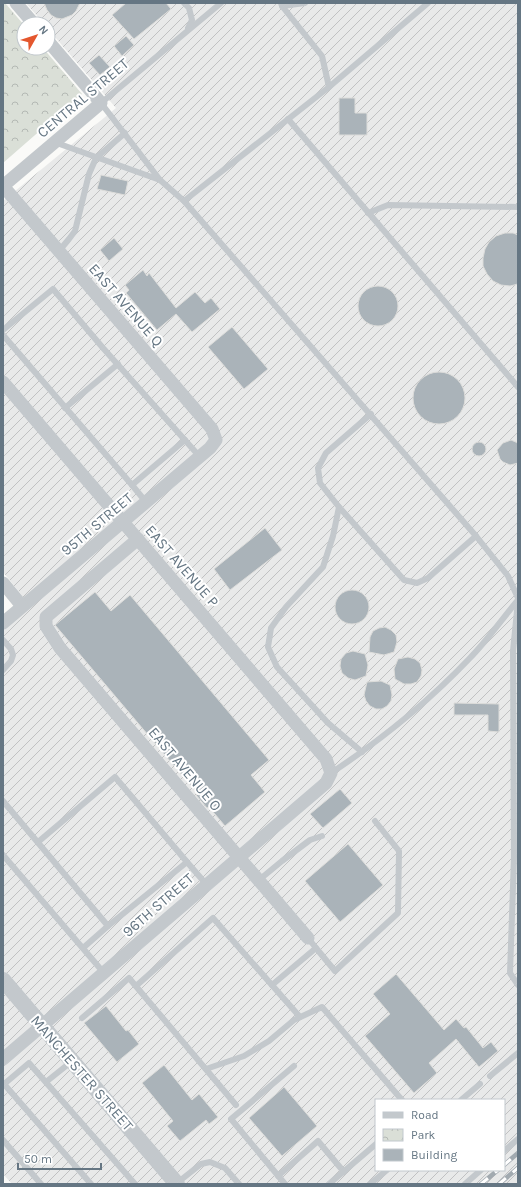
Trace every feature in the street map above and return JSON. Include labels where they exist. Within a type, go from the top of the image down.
[{"type":"street","points":[[16,3],[27,16]]},
{"type":"street","points":[[56,50],[101,103]]},
{"type":"street","name":"CENTRAL STREET","points":[[3,186],[101,103]]},
{"type":"street","name":"EAST AVENUE Q","points":[[3,186],[212,429],[216,440],[211,447]]},
{"type":"street","name":"EAST AVENUE P","points":[[3,382],[326,759],[331,773]]},
{"type":"street","name":"95TH STREET","points":[[3,623],[124,523],[211,447]]},
{"type":"street","points":[[51,584],[65,601],[138,539]]},
{"type":"street","points":[[3,583],[22,606]]},
{"type":"street","name":"EAST AVENUE O","points":[[65,601],[46,617],[46,626],[60,648],[308,938]]},
{"type":"street","name":"96TH STREET","points":[[3,1059],[326,783],[331,773]]},
{"type":"street","name":"MANCHESTER STREET","points":[[3,980],[177,1184]]},
{"type":"lane","points":[[184,3],[189,8],[192,20],[192,24],[184,34]]},
{"type":"lane","name":"CENTRAL STREET","points":[[101,103],[221,3]]},
{"type":"lane","points":[[282,5],[305,3]]},
{"type":"lane","points":[[184,202],[330,87],[428,3]]},
{"type":"lane","points":[[282,5],[322,56],[330,87]]},
{"type":"lane","points":[[101,103],[160,180],[184,202],[371,414],[476,536],[508,576],[518,600],[513,651],[514,857],[510,973],[518,984]]},
{"type":"lane","points":[[288,119],[518,388]]},
{"type":"lane","points":[[59,251],[75,231],[89,174],[96,158],[125,133]]},
{"type":"lane","points":[[54,142],[160,180]]},
{"type":"lane","points":[[368,213],[388,205],[518,207]]},
{"type":"lane","points":[[3,330],[53,289],[200,457]]},
{"type":"lane","points":[[3,335],[147,503]]},
{"type":"lane","points":[[65,408],[118,364]]},
{"type":"lane","points":[[371,414],[326,453],[318,468],[320,483],[339,507],[404,580],[417,583],[428,578],[476,536]]},
{"type":"lane","points":[[132,485],[185,440]]},
{"type":"lane","points":[[339,507],[333,536],[323,567],[286,607],[271,628],[268,647],[276,667],[328,723],[362,752]]},
{"type":"lane","points":[[331,773],[362,752],[418,707],[470,658],[518,600]]},
{"type":"lane","points":[[3,640],[11,649],[13,654],[11,661],[3,670]]},
{"type":"lane","points":[[38,842],[115,777],[206,884]]},
{"type":"lane","points":[[3,801],[108,926]]},
{"type":"lane","points":[[308,938],[335,971],[398,913],[399,851],[375,821]]},
{"type":"lane","points":[[259,880],[310,840],[322,836]]},
{"type":"lane","points":[[3,855],[104,973]]},
{"type":"lane","points":[[82,948],[187,862]]},
{"type":"lane","points":[[136,986],[213,918],[300,1017]]},
{"type":"lane","points":[[272,985],[316,948]]},
{"type":"lane","points":[[82,1018],[129,978],[236,1105]]},
{"type":"lane","points":[[206,1069],[244,1056],[269,1041],[294,1020],[322,1007],[401,1099]]},
{"type":"lane","points":[[490,1076],[518,1053]]},
{"type":"lane","points":[[46,1082],[72,1061]]},
{"type":"lane","points":[[91,1184],[3,1084],[29,1063],[135,1184]]},
{"type":"lane","points":[[285,1184],[231,1120],[294,1066]]},
{"type":"lane","points":[[462,1099],[480,1084]]},
{"type":"lane","points":[[505,1150],[518,1139]]},
{"type":"lane","points":[[3,1140],[40,1184]]},
{"type":"lane","points":[[278,1176],[318,1141],[344,1172]]},
{"type":"lane","points":[[329,1184],[375,1145]]},
{"type":"lane","points":[[177,1184],[201,1164],[210,1162],[225,1168],[239,1184]]},
{"type":"lane","points":[[370,1184],[386,1171]]},
{"type":"lane","points":[[465,1184],[480,1171]]},
{"type":"shaded area","points":[[26,3],[518,3],[518,1184],[12,1184],[3,1174],[3,617],[24,598],[3,572],[3,201],[116,108],[56,38],[56,16],[37,16]]},
{"type":"green space","points":[[3,3],[5,3],[16,16],[16,56],[50,56],[82,94],[3,163]]},
{"type":"building","points":[[44,3],[80,3],[72,15],[62,19],[53,16],[47,10]]},
{"type":"building","points":[[126,3],[166,3],[171,9],[134,39],[112,15]]},
{"type":"building","points":[[126,36],[134,45],[122,56],[114,46]]},
{"type":"building","points":[[99,55],[110,67],[100,75],[89,63]]},
{"type":"building","points":[[339,98],[355,98],[355,113],[367,113],[367,135],[339,135]]},
{"type":"building","points":[[101,175],[128,181],[125,195],[97,189]]},
{"type":"building","points":[[505,233],[513,233],[518,235],[518,284],[510,286],[501,285],[493,281],[483,266],[485,249],[489,242],[496,236]]},
{"type":"building","points":[[114,238],[123,249],[109,261],[100,250]]},
{"type":"building","points":[[143,270],[147,276],[149,273],[176,308],[195,292],[205,303],[211,298],[220,309],[192,332],[176,314],[157,330],[126,293],[129,290],[125,285]]},
{"type":"building","points":[[382,286],[389,289],[395,295],[398,306],[397,314],[389,323],[382,326],[374,326],[367,323],[359,314],[358,302],[361,295],[370,287]]},
{"type":"building","points":[[232,327],[268,369],[244,389],[208,347]]},
{"type":"building","points":[[434,372],[444,372],[458,379],[465,393],[465,403],[458,417],[444,424],[434,424],[424,420],[417,413],[413,403],[413,393],[417,383],[424,376]]},
{"type":"building","points":[[511,440],[518,443],[518,463],[510,465],[500,459],[497,450],[503,443]]},
{"type":"building","points":[[476,442],[482,442],[486,446],[486,452],[482,456],[476,456],[472,452],[472,446]]},
{"type":"building","points":[[265,528],[282,550],[230,590],[214,569]]},
{"type":"building","points":[[349,590],[355,590],[364,595],[368,601],[368,613],[364,619],[355,624],[349,624],[340,619],[335,610],[335,604],[340,595]]},
{"type":"building","points":[[95,592],[111,611],[130,595],[269,760],[251,775],[265,792],[225,826],[209,807],[207,808],[196,795],[198,794],[55,625]]},
{"type":"building","points":[[385,627],[396,635],[397,642],[394,652],[384,655],[369,652],[370,637],[373,631]]},
{"type":"building","points":[[353,651],[365,654],[368,665],[366,676],[355,680],[348,678],[342,673],[340,666],[341,659],[346,653]]},
{"type":"building","points":[[408,657],[415,659],[420,663],[422,670],[421,676],[417,682],[404,684],[395,679],[394,669],[398,659]]},
{"type":"building","points":[[381,681],[390,685],[392,695],[391,701],[382,709],[376,709],[370,706],[364,695],[367,682]]},
{"type":"building","points":[[454,703],[499,704],[499,732],[488,731],[488,715],[454,715]]},
{"type":"building","points":[[340,789],[352,803],[323,828],[310,814]]},
{"type":"building","points":[[348,844],[383,885],[340,922],[305,881]]},
{"type":"building","points":[[396,974],[444,1030],[456,1019],[464,1028],[466,1027],[483,1048],[491,1042],[498,1051],[479,1067],[456,1039],[429,1063],[437,1073],[414,1093],[365,1036],[390,1014],[373,994]]},
{"type":"building","points":[[106,1006],[126,1031],[128,1030],[139,1044],[117,1062],[84,1023]]},
{"type":"building","points":[[164,1065],[192,1100],[199,1094],[218,1117],[209,1124],[206,1120],[180,1141],[167,1126],[173,1121],[142,1083]]},
{"type":"building","points":[[284,1087],[317,1126],[282,1156],[249,1118]]},
{"type":"railway","points":[[505,1164],[518,1153]]},
{"type":"railway","points":[[499,1184],[518,1168]]},
{"type":"railway","points":[[481,1184],[497,1171]]}]
